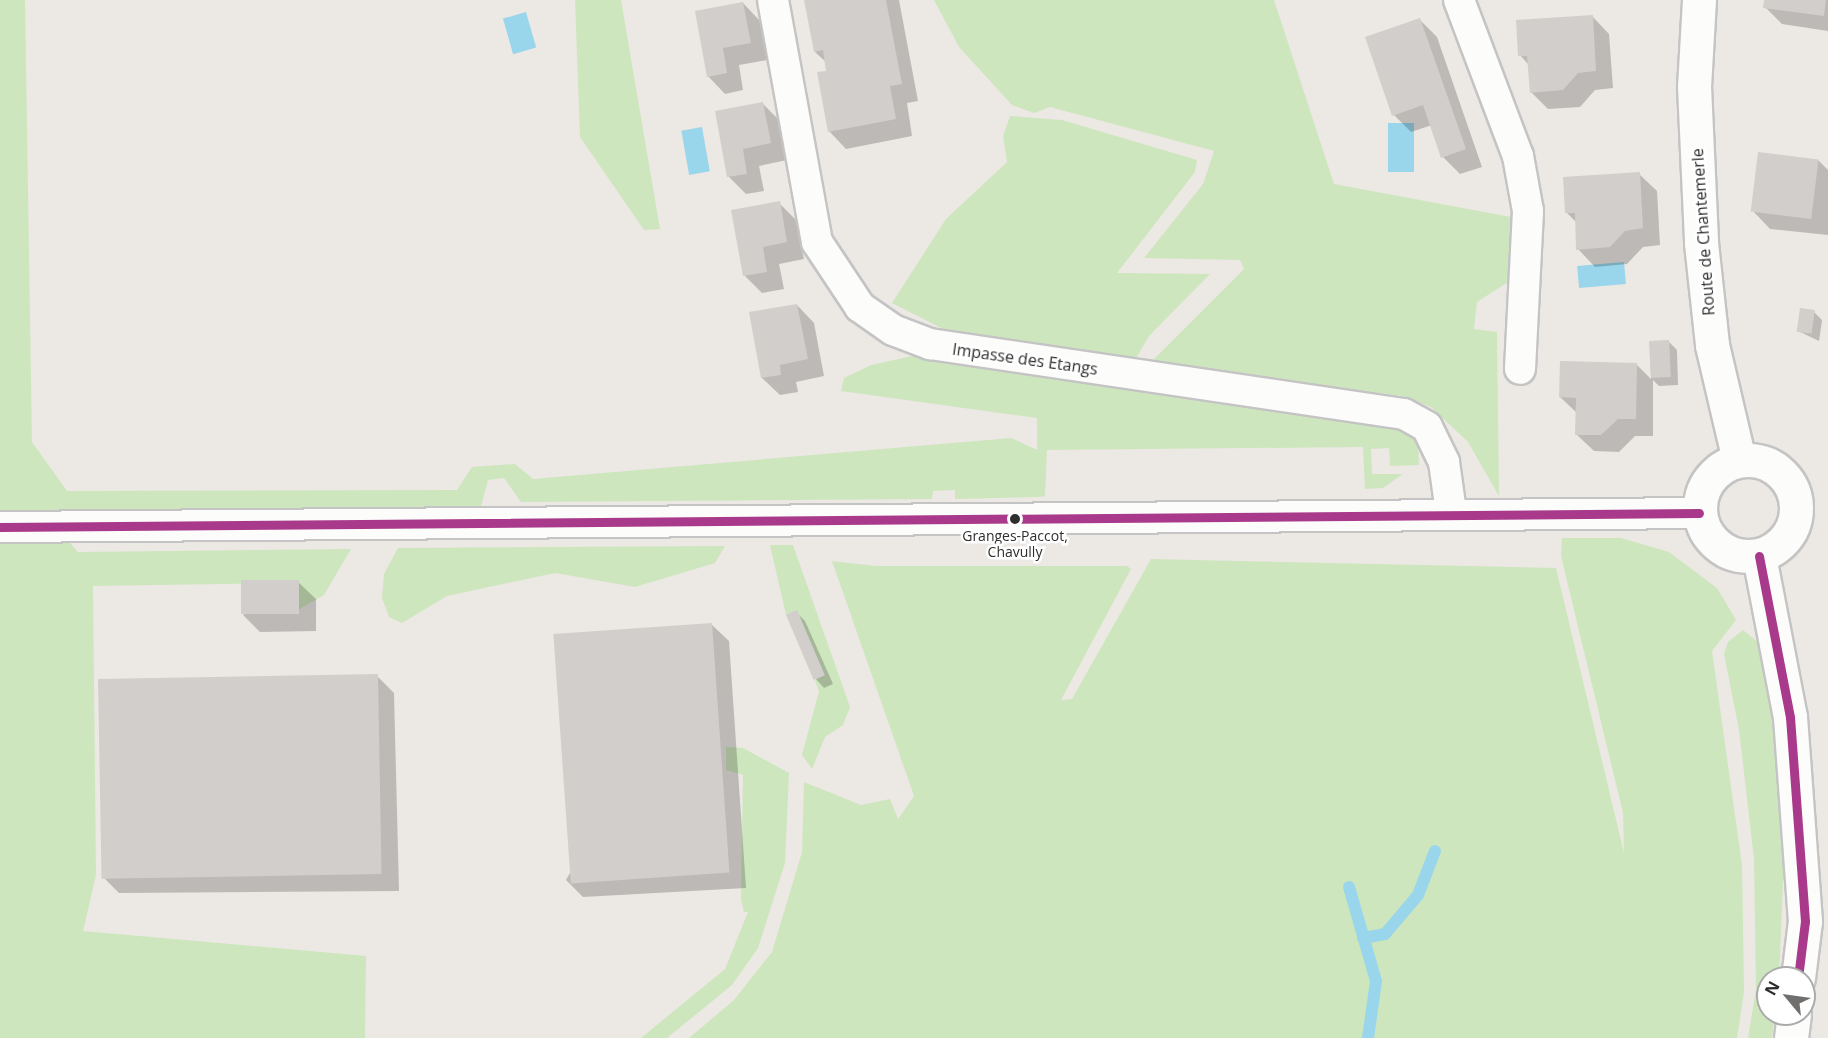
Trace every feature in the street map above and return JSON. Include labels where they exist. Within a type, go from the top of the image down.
[{"type":"street","name":"Impasse des Etangs","points":[[773,0],[818,242],[860,307],[893,330],[930,344],[1404,414],[1427,428],[1444,462],[1451,512]]},
{"type":"street","points":[[1459,0],[1518,156],[1528,211],[1520,369]]},
{"type":"street","name":"Route de Chantemerle","points":[[1698,0],[1694,86],[1701,243],[1712,345],[1739,460]]},
{"type":"street","points":[[1739,460],[1771,466],[1784,476],[1795,498],[1794,523],[1786,538],[1759,556],[1745,557],[1718,548],[1699,513],[1706,484],[1739,460]]},
{"type":"street","points":[[0,527],[1451,512],[1699,513]]},
{"type":"street","points":[[1759,556],[1790,717],[1805,921],[1799,966]]},
{"type":"green space","points":[[0,0],[25,0],[32,442],[67,491],[457,490],[472,467],[515,464],[533,479],[1011,438],[1037,450],[1037,418],[841,391],[844,378],[871,365],[917,355],[1407,428],[1418,439],[1419,465],[1390,466],[1389,448],[1371,449],[1372,474],[1403,474],[1383,488],[1365,489],[1363,447],[1047,450],[1045,496],[1040,497],[955,499],[955,490],[933,491],[932,499],[521,502],[504,478],[488,480],[481,506],[73,512],[67,517],[70,543],[78,552],[351,549],[324,595],[296,611],[296,583],[93,586],[96,875],[83,931],[366,956],[365,1038],[0,1038]]},
{"type":"green space","points":[[575,0],[621,0],[660,229],[644,230],[580,137]]},
{"type":"green space","points":[[934,0],[1274,0],[1334,184],[1511,217],[1508,282],[1477,302],[1474,329],[1497,332],[1499,496],[1468,442],[1431,407],[1403,396],[1149,364],[1244,269],[1240,260],[1144,258],[1203,184],[1214,151],[1050,107],[1034,113],[1012,105],[959,47]]},
{"type":"green space","points":[[1010,116],[1062,120],[1197,160],[1195,172],[1117,273],[1210,274],[1149,336],[1136,358],[949,332],[892,303],[946,219],[1007,162],[1003,136]]},
{"type":"green space","points":[[1562,538],[1621,538],[1669,552],[1717,588],[1736,620],[1712,651],[1742,865],[1744,992],[1737,1038],[689,1038],[734,1000],[772,952],[802,852],[804,782],[861,805],[890,799],[898,819],[914,796],[832,561],[876,566],[1127,566],[1131,569],[1061,700],[1072,699],[1151,559],[1556,568],[1624,853],[1623,813],[1561,556]]},
{"type":"green space","points":[[770,545],[793,545],[850,707],[843,725],[825,737],[812,769],[802,755],[819,691],[815,680],[825,675],[797,611],[786,615]]},
{"type":"green space","points":[[725,546],[715,563],[635,587],[555,573],[447,596],[402,623],[389,617],[382,598],[384,574],[398,548]]},
{"type":"green space","points":[[1743,630],[1759,643],[1773,719],[1784,859],[1780,966],[1756,966],[1756,989],[1754,859],[1739,730],[1724,654],[1728,642]]},
{"type":"green space","points":[[726,747],[743,748],[789,773],[785,863],[758,948],[732,985],[667,1038],[641,1038],[725,969],[748,912],[744,912],[741,900],[743,775],[726,770]]},
{"type":"green space","points":[[1756,989],[1756,1026],[1774,1026],[1772,1038],[1748,1038]]},
{"type":"water","points":[[526,12],[536,48],[513,54],[503,19]]},
{"type":"water","points":[[1388,123],[1414,123],[1414,172],[1388,172]]},
{"type":"water","points":[[702,127],[710,171],[689,175],[681,131]]},
{"type":"water","points":[[1624,262],[1626,284],[1579,288],[1577,266]]},
{"type":"building","points":[[804,0],[886,0],[902,84],[890,86],[896,119],[828,132],[817,72],[826,71],[823,50],[814,52]]},
{"type":"building","points":[[1764,0],[1826,0],[1824,16],[1763,8]]},
{"type":"building","points":[[743,2],[751,43],[723,48],[727,73],[707,77],[695,11]]},
{"type":"building","points":[[1593,15],[1596,71],[1578,73],[1563,90],[1530,93],[1527,56],[1518,56],[1516,20]]},
{"type":"building","points":[[1420,18],[1466,149],[1441,158],[1423,105],[1392,116],[1365,37]]},
{"type":"building","points":[[763,102],[771,143],[743,149],[747,174],[727,177],[715,111]]},
{"type":"building","points":[[1758,152],[1819,159],[1811,219],[1751,212]]},
{"type":"building","points":[[1640,172],[1643,228],[1625,231],[1610,247],[1576,250],[1575,213],[1565,213],[1563,177]]},
{"type":"building","points":[[780,201],[787,242],[763,247],[767,272],[743,276],[731,210]]},
{"type":"building","points":[[797,304],[808,359],[780,365],[781,375],[761,378],[749,312]]},
{"type":"building","points":[[1800,308],[1815,310],[1812,334],[1797,332]]},
{"type":"building","points":[[1669,340],[1671,377],[1651,378],[1649,341]]},
{"type":"building","points":[[1560,361],[1637,363],[1636,419],[1618,419],[1601,435],[1575,435],[1576,398],[1559,397]]},
{"type":"building","points":[[241,580],[299,580],[299,614],[241,614]]},
{"type":"building","points":[[797,610],[825,675],[814,680],[786,615]]},
{"type":"building","points":[[712,623],[729,872],[571,883],[553,634]]},
{"type":"building","points":[[378,674],[381,874],[102,879],[98,679]]},
{"type":"waterway","points":[[1363,938],[1385,934],[1418,895],[1435,851]]},
{"type":"waterway","points":[[1349,887],[1376,981],[1368,1038]]},
{"type":"transit line","points":[[0,527],[1699,513]]},
{"type":"transit line","points":[[1759,556],[1790,717],[1805,921],[1799,966]]},
{"type":"place","name":"Granges-Paccot, Chavully","points":[[1015,519]]}]
